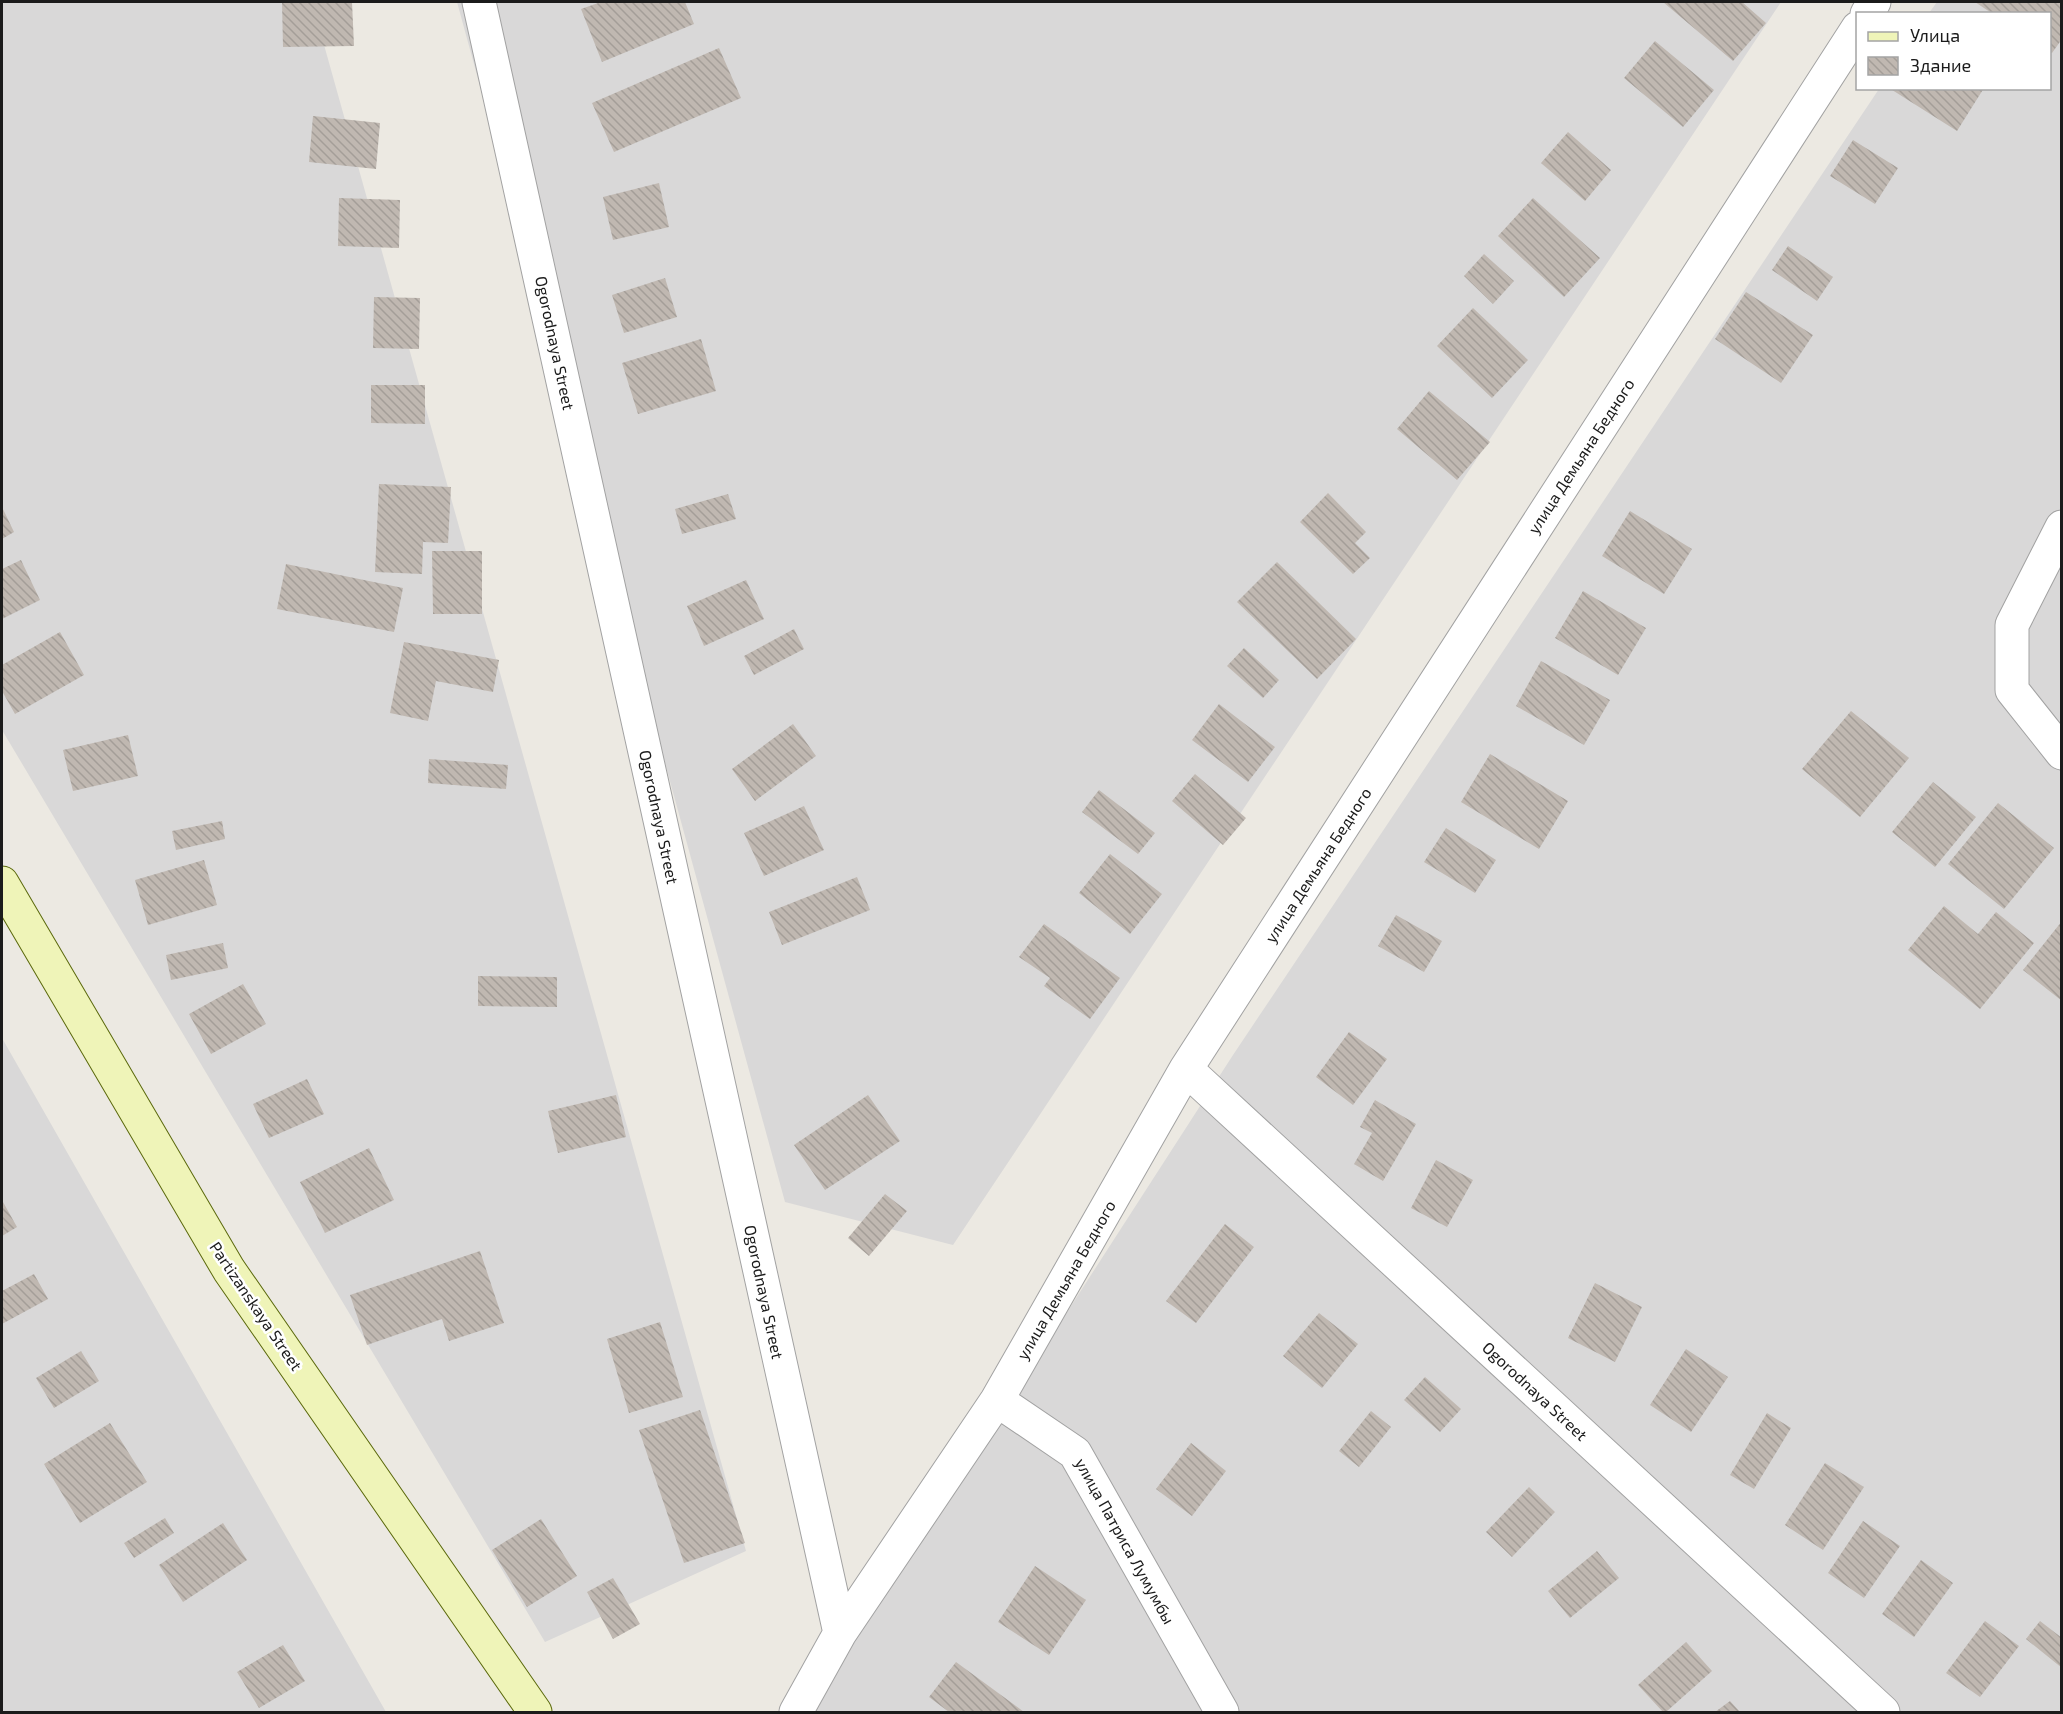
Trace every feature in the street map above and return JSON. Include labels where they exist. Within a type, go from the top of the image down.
[{"type":"street","name":"Ogorodnaya Street","points":[[479,2],[840,1633]]},
{"type":"street","name":"улица Демьяна Бедного","points":[[796,1713],[840,1633],[997,1400],[1186,1069],[1856,30]]},
{"type":"street","points":[[2061,527],[2012,625],[2012,690],[2061,753]]},
{"type":"street","name":"Partizanskaya Street","points":[[2,883],[229,1270],[535,1713]]},
{"type":"street","name":"Ogorodnaya Street","points":[[1186,1069],[1883,1713]]},
{"type":"street","name":"улица Патриса Лумумбы","points":[[997,1400],[1075,1453],[1222,1713]]},
{"type":"shaded area","points":[[2,2],[312,2],[746,1551],[545,1642],[2,730]]},
{"type":"shaded area","points":[[457,2],[1781,2],[953,1245],[785,1202]]},
{"type":"shaded area","points":[[1937,2],[2061,2],[2061,1712],[809,1712],[1233,1055],[1878,90],[2051,90],[2051,12],[1930,12]]},
{"type":"shaded area","points":[[2,1038],[386,1712],[2,1712]]},
{"type":"building","points":[[282,2],[352,2],[354,46],[283,47]]},
{"type":"building","points":[[601,2],[685,2],[694,24],[602,62],[581,9]]},
{"type":"building","points":[[1663,2],[1742,2],[1766,23],[1733,61]]},
{"type":"building","points":[[1975,2],[2062,2],[2062,39],[2052,53],[2051,12],[1990,12]]},
{"type":"building","points":[[1655,41],[1714,90],[1683,127],[1624,78]]},
{"type":"building","points":[[719,48],[741,98],[614,152],[592,103]]},
{"type":"building","points":[[1892,90],[1983,90],[1957,131]]},
{"type":"building","points":[[313,116],[380,123],[376,169],[309,162]]},
{"type":"building","points":[[1568,132],[1611,170],[1585,201],[1541,163]]},
{"type":"building","points":[[1853,140],[1898,168],[1875,204],[1830,176]]},
{"type":"building","points":[[659,183],[669,227],[613,240],[603,197]]},
{"type":"building","points":[[339,198],[400,200],[399,248],[338,246]]},
{"type":"building","points":[[1533,198],[1600,258],[1564,297],[1498,236]]},
{"type":"building","points":[[1788,246],[1833,277],[1817,301],[1772,270]]},
{"type":"building","points":[[1484,254],[1514,281],[1493,304],[1464,276]]},
{"type":"building","points":[[665,278],[677,317],[624,333],[612,295]]},
{"type":"building","points":[[1746,292],[1813,335],[1781,383],[1715,339]]},
{"type":"building","points":[[374,297],[420,298],[419,349],[373,348]]},
{"type":"building","points":[[1473,308],[1528,360],[1492,398],[1437,346]]},
{"type":"building","points":[[701,339],[716,391],[638,414],[622,363]]},
{"type":"building","points":[[371,385],[425,385],[425,424],[371,423]]},
{"type":"building","points":[[1429,391],[1490,442],[1457,480],[1397,429]]},
{"type":"building","points":[[379,484],[451,487],[448,543],[423,542],[422,574],[375,572]]},
{"type":"building","points":[[1328,493],[1366,532],[1355,543],[1370,558],[1353,574],[1300,522]]},
{"type":"building","points":[[728,494],[736,519],[682,534],[675,509]]},
{"type":"building","points":[[2,507],[14,532],[2,539]]},
{"type":"building","points":[[1630,511],[1692,549],[1664,594],[1602,556]]},
{"type":"building","points":[[432,551],[482,551],[482,614],[433,614]]},
{"type":"building","points":[[21,560],[40,600],[2,619],[2,569]]},
{"type":"building","points":[[1277,562],[1356,639],[1317,679],[1237,602]]},
{"type":"building","points":[[286,564],[403,588],[394,632],[277,609]]},
{"type":"building","points":[[746,580],[764,619],[704,646],[687,606]]},
{"type":"building","points":[[1583,591],[1646,628],[1618,675],[1555,638]]},
{"type":"building","points":[[794,629],[804,649],[754,675],[744,656]]},
{"type":"building","points":[[60,632],[84,675],[15,714],[2,691],[2,665]]},
{"type":"building","points":[[404,642],[499,660],[493,692],[436,681],[428,721],[390,713]]},
{"type":"building","points":[[1244,648],[1279,680],[1263,698],[1227,666]]},
{"type":"building","points":[[1541,661],[1610,700],[1584,745],[1516,706]]},
{"type":"building","points":[[1219,704],[1275,747],[1248,782],[1192,740]]},
{"type":"building","points":[[1851,711],[1909,758],[1860,817],[1802,769]]},
{"type":"building","points":[[793,724],[816,756],[755,801],[732,769]]},
{"type":"building","points":[[128,735],[138,776],[73,791],[63,750]]},
{"type":"building","points":[[1490,754],[1568,801],[1539,849],[1461,802]]},
{"type":"building","points":[[429,759],[508,765],[506,789],[428,783]]},
{"type":"building","points":[[1195,774],[1246,818],[1223,845],[1172,801]]},
{"type":"building","points":[[1933,782],[1976,817],[1935,867],[1892,832]]},
{"type":"building","points":[[1099,790],[1155,833],[1138,854],[1082,812]]},
{"type":"building","points":[[1998,803],[2054,848],[2004,909],[1948,864]]},
{"type":"building","points":[[804,806],[824,850],[764,876],[744,833]]},
{"type":"building","points":[[222,821],[225,839],[176,850],[172,831]]},
{"type":"building","points":[[1446,828],[1496,860],[1475,893],[1424,862]]},
{"type":"building","points":[[1110,854],[1162,894],[1130,934],[1079,893]]},
{"type":"building","points":[[204,860],[217,905],[148,925],[135,880]]},
{"type":"building","points":[[857,877],[870,910],[782,945],[769,912]]},
{"type":"building","points":[[1944,906],[1978,934],[1996,912],[2034,943],[1980,1009],[1908,950]]},
{"type":"building","points":[[1396,915],[1442,941],[1424,972],[1378,946]]},
{"type":"building","points":[[2062,921],[2062,1001],[2023,970]]},
{"type":"building","points":[[1044,924],[1120,978],[1090,1019],[1044,986],[1050,978],[1019,957]]},
{"type":"building","points":[[223,943],[228,968],[171,980],[166,955]]},
{"type":"building","points":[[478,976],[557,977],[557,1007],[478,1006]]},
{"type":"building","points":[[243,984],[266,1024],[211,1054],[189,1014]]},
{"type":"building","points":[[1349,1032],[1387,1059],[1353,1105],[1316,1077]]},
{"type":"building","points":[[307,1079],[324,1114],[269,1138],[253,1104]]},
{"type":"building","points":[[616,1095],[626,1137],[558,1153],[548,1111]]},
{"type":"building","points":[[868,1095],[900,1141],[825,1190],[794,1145]]},
{"type":"building","points":[[1375,1100],[1416,1124],[1383,1181],[1354,1164],[1372,1133],[1360,1127]]},
{"type":"building","points":[[369,1148],[394,1200],[325,1233],[300,1182]]},
{"type":"building","points":[[1436,1160],[1473,1180],[1447,1227],[1411,1208]]},
{"type":"building","points":[[885,1194],[907,1211],[869,1256],[848,1238]]},
{"type":"building","points":[[2,1203],[17,1227],[2,1236]]},
{"type":"building","points":[[1225,1224],[1254,1247],[1196,1323],[1166,1301]]},
{"type":"building","points":[[480,1251],[504,1323],[449,1341],[442,1319],[367,1345],[350,1295]]},
{"type":"building","points":[[34,1274],[48,1299],[2,1324],[2,1291]]},
{"type":"building","points":[[1595,1283],[1642,1307],[1615,1362],[1568,1338]]},
{"type":"building","points":[[1319,1313],[1358,1344],[1322,1388],[1283,1356]]},
{"type":"building","points":[[660,1322],[683,1397],[629,1413],[607,1339]]},
{"type":"building","points":[[1686,1349],[1728,1377],[1691,1432],[1650,1405]]},
{"type":"building","points":[[81,1351],[99,1381],[54,1408],[36,1378]]},
{"type":"building","points":[[1425,1377],[1461,1409],[1440,1432],[1404,1400]]},
{"type":"building","points":[[700,1410],[745,1543],[684,1563],[639,1430]]},
{"type":"building","points":[[1371,1411],[1391,1427],[1359,1467],[1339,1451]]},
{"type":"building","points":[[1767,1413],[1791,1428],[1754,1489],[1730,1475]]},
{"type":"building","points":[[110,1423],[147,1482],[80,1523],[44,1464]]},
{"type":"building","points":[[1191,1443],[1226,1471],[1192,1516],[1156,1489]]},
{"type":"building","points":[[1825,1463],[1864,1487],[1823,1550],[1785,1525]]},
{"type":"building","points":[[1529,1487],[1555,1512],[1512,1557],[1486,1532]]},
{"type":"building","points":[[165,1518],[174,1533],[134,1558],[124,1543]]},
{"type":"building","points":[[541,1519],[577,1576],[527,1607],[492,1550]]},
{"type":"building","points":[[1863,1521],[1900,1546],[1864,1598],[1828,1573]]},
{"type":"building","points":[[223,1523],[247,1560],[183,1602],[159,1565]]},
{"type":"building","points":[[1597,1551],[1619,1578],[1570,1618],[1548,1591]]},
{"type":"building","points":[[1921,1560],[1953,1583],[1914,1637],[1882,1614]]},
{"type":"building","points":[[1035,1566],[1086,1600],[1049,1655],[998,1622]]},
{"type":"building","points":[[613,1578],[640,1624],[613,1639],[587,1592]]},
{"type":"building","points":[[1985,1621],[2019,1646],[1980,1697],[1946,1673]]},
{"type":"building","points":[[2040,1621],[2062,1638],[2062,1668],[2026,1639]]},
{"type":"building","points":[[1686,1642],[1712,1671],[1666,1712],[1663,1712],[1638,1685]]},
{"type":"building","points":[[283,1645],[305,1681],[259,1708],[237,1672]]},
{"type":"building","points":[[956,1662],[1024,1712],[949,1712],[929,1697]]},
{"type":"building","points":[[1730,1701],[1740,1712],[1715,1712]]}]
